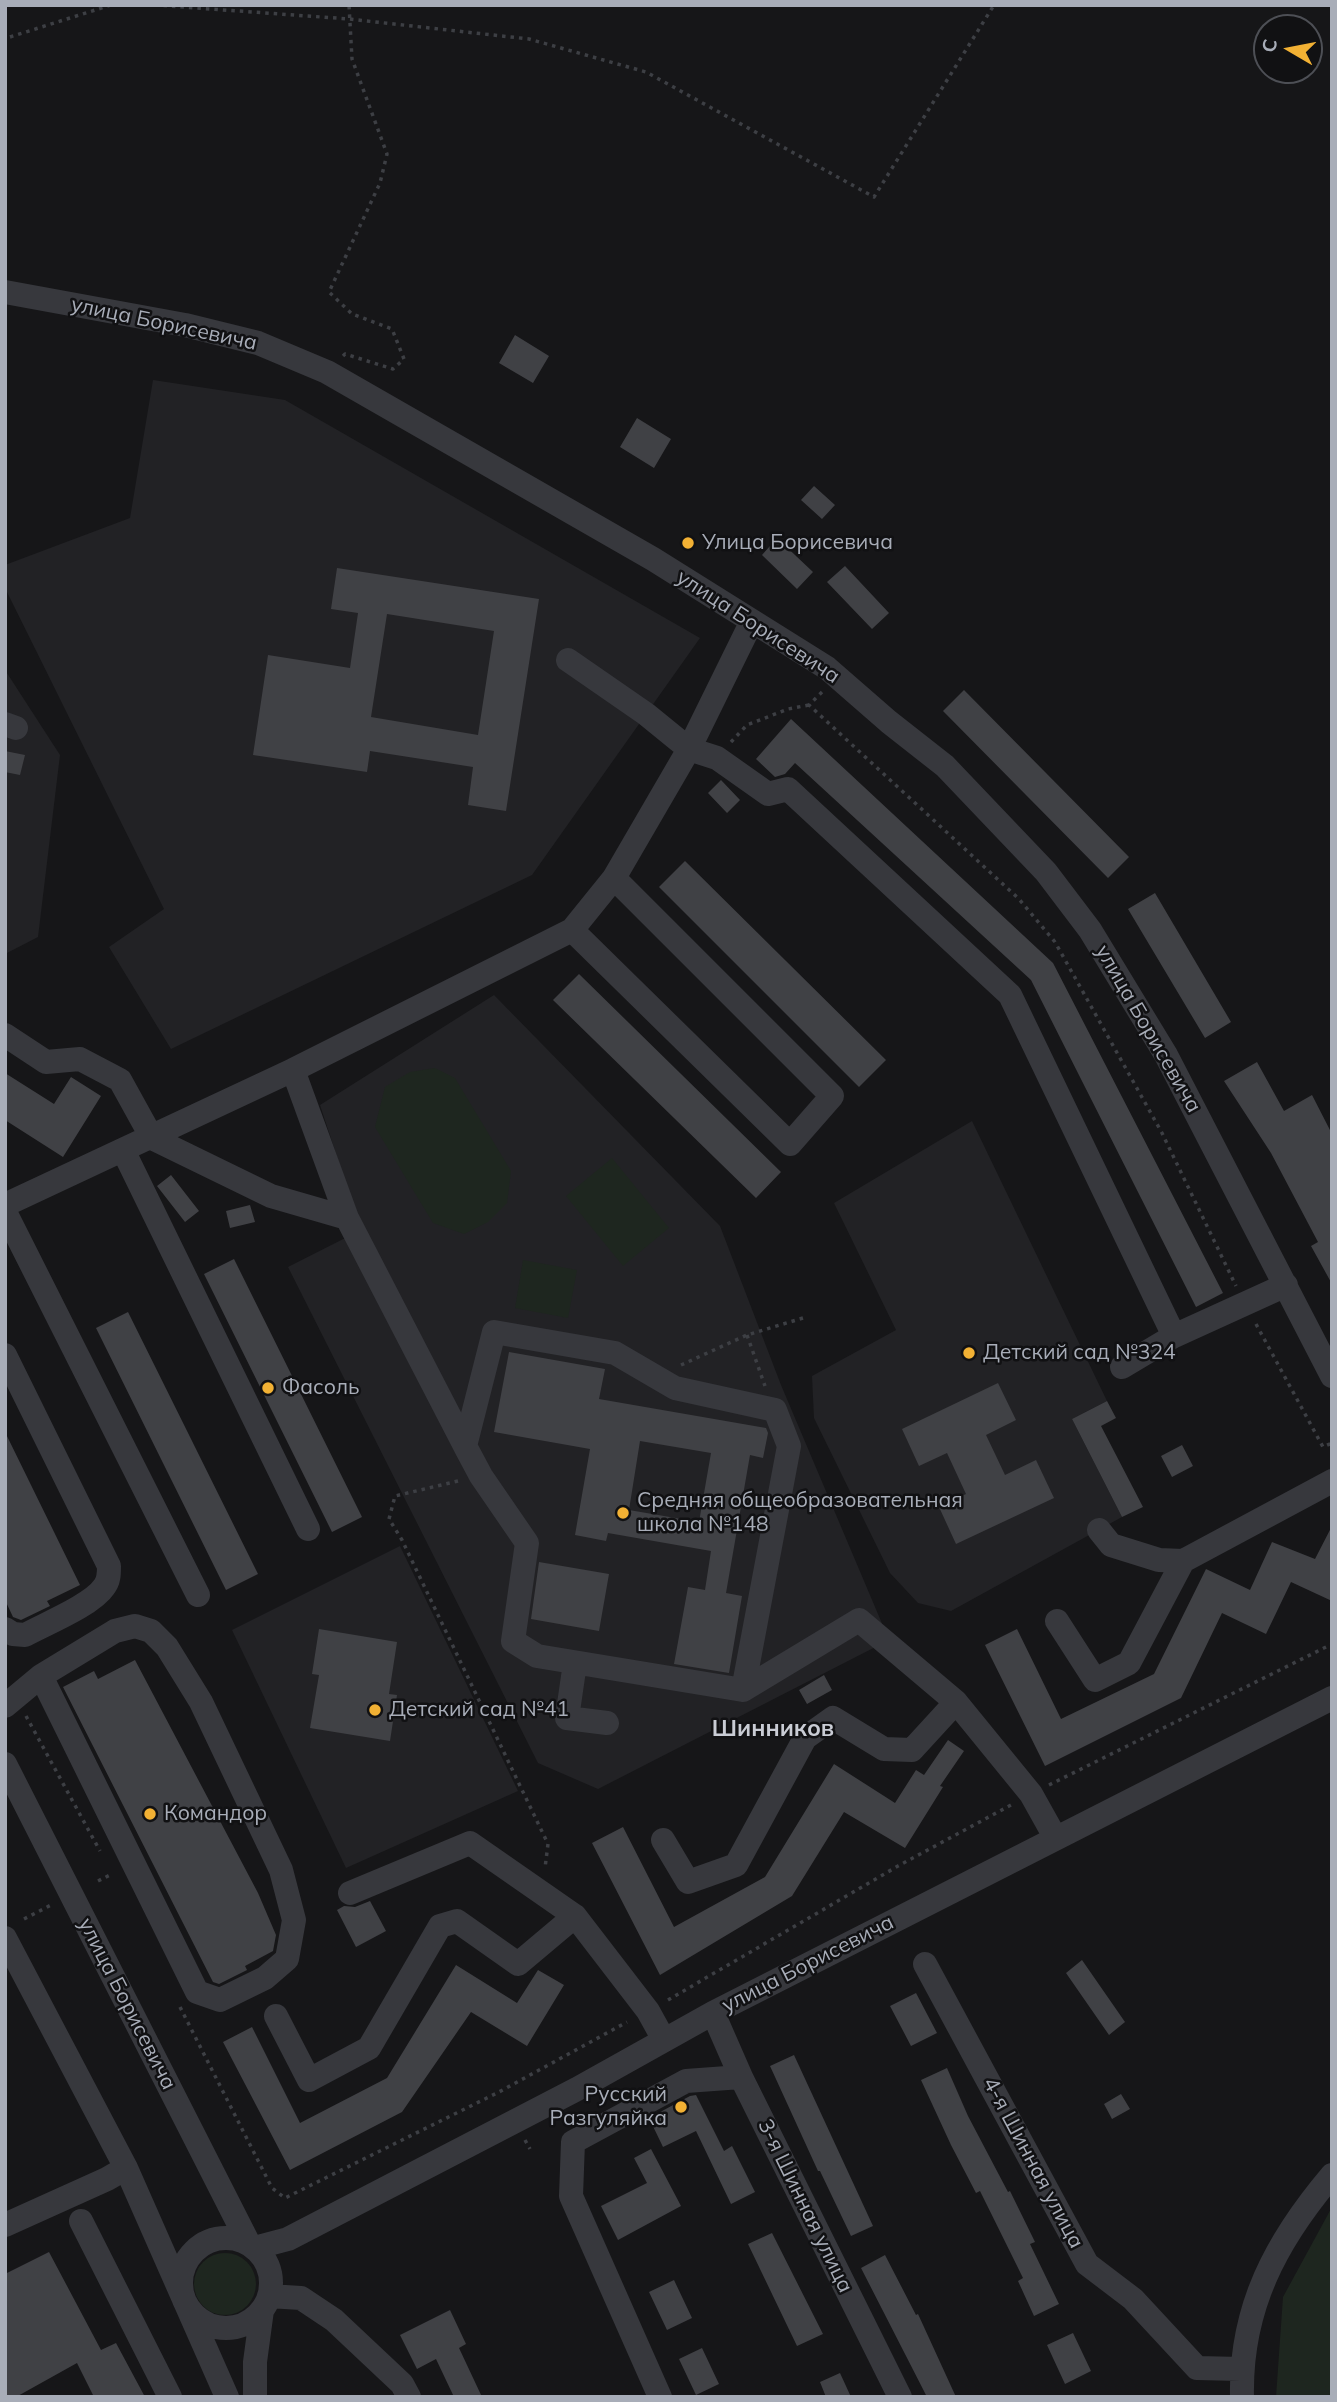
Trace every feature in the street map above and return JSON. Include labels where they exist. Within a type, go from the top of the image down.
[{"type":"street","name":"улица Борисевича","points":[[5,292],[185,325],[258,343],[327,372],[641,552],[827,668],[945,766],[1046,872],[1090,930],[1166,1055],[1332,1376]]},
{"type":"street","points":[[5,1205],[293,1070],[572,930],[614,878],[689,749],[752,621]]},
{"type":"street","points":[[568,660],[646,714],[689,749],[717,758],[768,794],[788,789],[1010,995],[1174,1336]]},
{"type":"street","points":[[572,930],[790,1144],[832,1096],[614,878]]},
{"type":"street","points":[[5,1035],[46,1062],[80,1059],[120,1080],[152,1138],[271,1196],[347,1218]]},
{"type":"street","points":[[293,1070],[347,1218],[481,1476],[527,1543],[513,1641],[537,1656],[743,1690],[859,1620],[956,1702],[1031,1794],[1055,1837]]},
{"type":"street","points":[[123,1150],[308,1530]]},
{"type":"street","points":[[5,1212],[198,1595]]},
{"type":"street","points":[[1122,1367],[1174,1336],[1286,1285]]},
{"type":"street","points":[[465,1446],[494,1332],[615,1353],[675,1388],[775,1410],[789,1446],[743,1690]]},
{"type":"street","points":[[5,1355],[109,1566],[109,1577],[106,1586],[95,1598],[24,1635],[13,1634],[5,1629]]},
{"type":"street","points":[[1099,1530],[1111,1545],[1159,1560],[1183,1561],[1332,1481]]},
{"type":"street","points":[[1057,1621],[1095,1681],[1129,1663],[1183,1561]]},
{"type":"street","points":[[5,1706],[41,1676],[115,1631],[135,1626],[151,1630],[167,1647],[201,1702],[281,1870],[294,1920],[287,1959],[265,1978],[220,2000],[197,1992],[41,1676]]},
{"type":"street","points":[[575,1663],[567,1718],[607,1723]]},
{"type":"street","name":"улица Борисевича","points":[[5,1764],[251,2246],[288,2239],[577,2089],[713,2013],[1332,1698]]},
{"type":"street","points":[[663,1840],[688,1882],[736,1865],[805,1738],[833,1718],[884,1749],[912,1750],[956,1702]]},
{"type":"street","points":[[350,1893],[470,1843],[575,1916],[648,2011],[664,2040]]},
{"type":"street","points":[[276,2016],[309,2080],[369,2048],[440,1926],[457,1921],[518,1964],[575,1916]]},
{"type":"street","points":[[5,1938],[126,2168],[227,2397]]},
{"type":"street","name":"4-я Шинная улица","points":[[925,1964],[1087,2264],[1133,2299],[1197,2368],[1241,2369]]},
{"type":"street","name":"3-я Шинная улица","points":[[713,2013],[741,2077],[900,2397]]},
{"type":"street","points":[[660,2397],[571,2196],[573,2142],[685,2081],[741,2077]]},
{"type":"street","points":[[5,2224],[126,2168]]},
{"type":"street","points":[[1242,2397],[1241,2369],[1260,2288],[1276,2251],[1302,2210],[1332,2175]]},
{"type":"street","points":[[81,2221],[170,2397]]},
{"type":"street","points":[[255,2397],[255,2362],[267,2296],[268,2269],[263,2257],[251,2246],[234,2239],[219,2239],[198,2248],[184,2266],[181,2281],[183,2296],[189,2309],[211,2326],[239,2326],[251,2320],[267,2296],[288,2239]]},
{"type":"street","points":[[267,2296],[301,2298],[334,2320],[402,2384],[409,2397]]},
{"type":"path","points":[[10,37],[111,5]]},
{"type":"path","points":[[155,5],[349,19],[529,38],[646,72],[874,197],[994,5]]},
{"type":"path","points":[[327,372],[345,354],[393,369],[404,359],[392,329],[352,314],[329,292],[380,183],[387,154],[352,59],[349,5]]},
{"type":"path","points":[[717,758],[747,725],[788,709],[810,705],[820,695]]},
{"type":"path","points":[[810,705],[1018,899],[1055,942],[1162,1133],[1245,1303],[1328,1455]]},
{"type":"path","points":[[673,1368],[747,1335],[803,1318]]},
{"type":"path","points":[[747,1335],[773,1410]]},
{"type":"path","points":[[1323,1447],[1332,1443]]},
{"type":"path","points":[[481,1476],[395,1496],[389,1518],[548,1844],[542,1891]]},
{"type":"path","points":[[98,1881],[112,1874]]},
{"type":"path","points":[[24,1919],[55,1903]]},
{"type":"shaded area","points":[[153,380],[285,400],[700,638],[532,875],[171,1049],[109,947],[164,909],[5,588],[5,565],[130,518]]},
{"type":"shaded area","points":[[5,670],[60,755],[38,937],[5,954]]},
{"type":"shaded area","name":"Средняя общеобразовательная школа №148","points":[[494,995],[720,1226],[781,1385],[889,1640],[598,1789],[538,1763],[288,1267],[361,1230],[320,1105]]},
{"type":"shaded area","points":[[435,1068],[455,1078],[511,1171],[507,1203],[488,1222],[464,1234],[433,1223],[375,1127],[385,1087],[410,1072]]},
{"type":"shaded area","name":"Детский сад №324","points":[[972,1121],[1107,1401],[1072,1419],[1122,1517],[951,1611],[918,1603],[890,1573],[814,1418],[812,1376],[896,1330],[834,1203]]},
{"type":"shaded area","points":[[612,1158],[669,1228],[623,1266],[566,1196]]},
{"type":"shaded area","points":[[523,1260],[577,1270],[568,1318],[515,1308]]},
{"type":"shaded area","name":"Детский сад №41","points":[[400,1546],[518,1791],[346,1868],[232,1630]]},
{"type":"shaded area","points":[[1332,2207],[1332,2397],[1276,2397],[1283,2297]]},
{"type":"shaded area","points":[[225,2253],[247,2262],[256,2284],[247,2306],[225,2315],[203,2306],[194,2284],[203,2262]]},
{"type":"building","points":[[515,335],[549,356],[533,383],[499,363]]},
{"type":"building","points":[[637,418],[671,439],[654,468],[620,447]]},
{"type":"building","points":[[814,486],[835,505],[822,519],[801,500]]},
{"type":"building","points":[[777,538],[813,572],[797,589],[762,555]]},
{"type":"building","points":[[845,566],[889,613],[872,629],[827,582]]},
{"type":"building","points":[[337,568],[539,599],[506,811],[468,805],[473,767],[370,751],[367,772],[253,755],[268,655],[350,668],[358,613],[331,609]],"holes":[[[387,614],[494,631],[478,735],[371,717]]]},
{"type":"building","points":[[964,690],[1129,857],[1108,878],[943,711]]},
{"type":"building","points":[[791,719],[1053,963],[1223,1293],[1196,1307],[1031,980],[795,763],[785,774],[775,777],[756,759]]},
{"type":"building","points":[[5,751],[25,755],[20,775],[5,772]]},
{"type":"building","points":[[721,780],[740,800],[727,813],[708,793]]},
{"type":"building","points":[[685,861],[886,1060],[859,1087],[659,887]]},
{"type":"building","points":[[1155,893],[1231,1022],[1205,1038],[1128,909]]},
{"type":"building","points":[[579,974],[781,1172],[756,1198],[553,1000]]},
{"type":"building","points":[[1257,1062],[1284,1111],[1312,1095],[1332,1134],[1332,1284],[1311,1246],[1318,1242],[1271,1153],[1224,1081]]},
{"type":"building","points":[[5,1073],[54,1104],[71,1077],[101,1096],[63,1157],[5,1120]]},
{"type":"building","points":[[171,1175],[199,1211],[185,1222],[157,1186]]},
{"type":"building","points":[[250,1205],[255,1222],[230,1228],[226,1211]]},
{"type":"building","points":[[234,1259],[362,1517],[332,1532],[204,1274]]},
{"type":"building","points":[[128,1312],[258,1574],[226,1590],[96,1328]]},
{"type":"building","points":[[509,1352],[605,1369],[599,1399],[766,1428],[768,1433],[763,1458],[750,1455],[726,1593],[742,1596],[729,1673],[674,1664],[688,1587],[705,1590],[711,1551],[608,1533],[606,1541],[575,1535],[590,1449],[494,1432]],"holes":[[[640,1441],[711,1453],[699,1522],[629,1510]]]},
{"type":"building","points":[[998,1383],[1016,1420],[986,1435],[1005,1475],[1036,1460],[1054,1498],[956,1544],[939,1507],[966,1494],[947,1453],[919,1466],[902,1429]]},
{"type":"building","points":[[1107,1401],[1116,1418],[1101,1426],[1143,1507],[1122,1517],[1072,1419]]},
{"type":"building","points":[[5,1432],[80,1585],[47,1601],[50,1606],[21,1620],[13,1617],[5,1600]]},
{"type":"building","points":[[1182,1445],[1193,1466],[1172,1477],[1161,1456]]},
{"type":"building","points":[[1332,1526],[1332,1601],[1291,1582],[1266,1634],[1222,1613],[1181,1698],[1045,1766],[985,1645],[1017,1629],[1061,1719],[1154,1674],[1206,1569],[1250,1590],[1272,1542],[1315,1559]]},
{"type":"building","points":[[539,1562],[609,1574],[599,1631],[531,1619]]},
{"type":"building","points":[[319,1629],[397,1642],[389,1694],[397,1695],[390,1741],[310,1728],[319,1675],[312,1674]]},
{"type":"building","points":[[135,1660],[258,1893],[276,1935],[273,1951],[245,1966],[247,1970],[219,1984],[213,1982],[63,1687],[94,1671],[98,1679]]},
{"type":"building","points":[[824,1675],[832,1690],[807,1704],[799,1690]]},
{"type":"building","points":[[948,1740],[964,1751],[940,1786],[943,1787],[905,1848],[844,1812],[792,1896],[660,1975],[592,1843],[623,1827],[674,1927],[765,1877],[834,1764],[895,1803],[916,1770],[924,1775]]},
{"type":"building","points":[[370,1901],[386,1931],[356,1947],[337,1910]]},
{"type":"building","points":[[1082,1960],[1125,2022],[1109,2035],[1066,1973]]},
{"type":"building","points":[[456,1965],[517,2003],[538,1970],[564,1985],[527,2046],[471,2012],[402,2112],[290,2170],[223,2042],[252,2027],[300,2123],[387,2078]]},
{"type":"building","points":[[916,1993],[937,2033],[911,2046],[890,2006]]},
{"type":"building","points":[[794,2055],[873,2226],[851,2236],[770,2066]]},
{"type":"building","points":[[947,2068],[968,2116],[1035,2242],[1030,2244],[1059,2304],[1034,2316],[1018,2281],[1023,2278],[980,2191],[976,2193],[951,2145],[921,2080]]},
{"type":"building","points":[[1121,2094],[1130,2109],[1112,2119],[1104,2104]]},
{"type":"building","points":[[696,2095],[724,2151],[732,2146],[755,2192],[731,2204],[696,2131],[663,2147],[649,2118]]},
{"type":"building","points":[[651,2149],[681,2206],[618,2240],[601,2206],[647,2183],[634,2158]]},
{"type":"building","points":[[772,2233],[823,2334],[797,2346],[748,2244]]},
{"type":"building","points":[[49,2252],[101,2350],[116,2343],[145,2397],[94,2397],[77,2363],[16,2397],[5,2397],[5,2274]]},
{"type":"building","points":[[885,2255],[916,2315],[918,2314],[956,2397],[927,2397],[861,2268]]},
{"type":"building","points":[[674,2280],[692,2318],[667,2330],[649,2292]]},
{"type":"building","points":[[450,2310],[466,2344],[459,2348],[482,2397],[454,2397],[436,2359],[417,2369],[400,2335]]},
{"type":"building","points":[[1073,2333],[1091,2371],[1065,2384],[1047,2345]]},
{"type":"building","points":[[702,2348],[719,2384],[696,2395],[679,2359]]},
{"type":"building","points":[[840,2373],[851,2397],[826,2397],[820,2382]]},
{"type":"place","name":"Улица Борисевича","points":[[688,543]]},
{"type":"place","name":"Детский сад №324","points":[[969,1353]]},
{"type":"place","name":"Фасоль","points":[[268,1388]]},
{"type":"place","name":"Средняя общеобразовательная школа №148","points":[[623,1513]]},
{"type":"place","name":"Детский сад №41","points":[[375,1710]]},
{"type":"place","name":"Командор","points":[[150,1814]]},
{"type":"place","name":"Русский Разгуляйка","points":[[681,2107]]},
{"type":"district","name":"Шинников","points":[[773,1729]]}]
